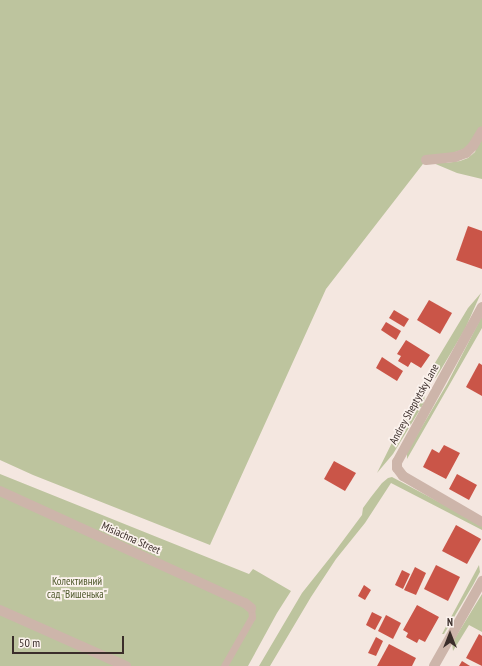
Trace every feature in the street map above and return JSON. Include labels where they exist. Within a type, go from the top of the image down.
[{"type":"street","points":[[426,160],[455,157],[466,153],[473,146],[482,131]]},
{"type":"street","name":"Andrey Sheptytsky Lane","points":[[482,307],[400,454],[397,468],[403,476],[482,522]]},
{"type":"street","name":"Misiachna Street","points":[[0,491],[245,603],[251,608]]},
{"type":"street","points":[[434,666],[482,581]]},
{"type":"street","points":[[0,610],[126,666]]},
{"type":"lane","points":[[224,666],[252,617],[251,608]]},
{"type":"green space","points":[[0,0],[482,0],[482,179],[457,173],[426,160],[326,289],[210,545],[33,475],[0,460]],"holes":[[[479,140],[475,152],[468,158],[460,161],[446,163],[429,161],[473,146]]]},
{"type":"green space","points":[[481,293],[465,329],[437,376],[425,389],[424,403],[393,454],[377,473],[415,396],[468,308]]},
{"type":"green space","points":[[482,316],[482,328],[407,459],[407,452],[447,384]]},
{"type":"green space","name":"Колективний сад \"Вишенька\"","points":[[0,474],[249,574],[253,569],[291,591],[277,613],[248,666],[0,666]]},
{"type":"green space","points":[[392,477],[482,525],[482,530],[391,483],[365,523],[336,559],[311,597],[270,666],[259,666],[302,593],[362,515],[363,508],[371,497],[382,483],[388,478]]},
{"type":"green space","points":[[479,565],[480,572],[444,634],[442,634]]},
{"type":"green space","points":[[482,594],[482,632],[469,625],[453,651],[452,643]]},
{"type":"building","points":[[468,226],[482,231],[482,269],[456,260]]},
{"type":"building","points":[[429,300],[452,313],[440,334],[417,320]]},
{"type":"building","points":[[394,310],[409,319],[404,327],[389,318]]},
{"type":"building","points":[[386,322],[401,331],[396,340],[381,330]]},
{"type":"building","points":[[406,340],[430,355],[421,368],[411,362],[408,367],[398,361],[401,356],[397,354]]},
{"type":"building","points":[[382,357],[403,371],[397,381],[376,368]]},
{"type":"building","points":[[479,363],[482,365],[482,396],[466,387]]},
{"type":"building","points":[[444,445],[460,453],[446,479],[423,467],[432,449],[439,453]]},
{"type":"building","points":[[334,461],[356,473],[345,491],[324,479]]},
{"type":"building","points":[[457,474],[477,485],[469,500],[449,489]]},
{"type":"building","points":[[456,525],[481,539],[467,564],[442,551]]},
{"type":"building","points":[[436,565],[460,577],[448,601],[424,589]]},
{"type":"building","points":[[415,567],[426,573],[416,595],[404,590]]},
{"type":"building","points":[[402,570],[410,574],[403,589],[395,585]]},
{"type":"building","points":[[364,585],[371,590],[365,600],[358,596]]},
{"type":"building","points":[[417,605],[439,617],[425,642],[419,639],[417,643],[406,637],[408,633],[403,630]]},
{"type":"building","points":[[372,612],[382,617],[375,630],[366,625]]},
{"type":"building","points":[[386,615],[401,623],[393,639],[378,631]]},
{"type":"building","points":[[479,634],[482,636],[482,666],[466,658]]},
{"type":"building","points":[[376,637],[383,641],[376,656],[368,653]]},
{"type":"building","points":[[389,644],[416,658],[412,666],[377,666]]},
{"type":"building","points":[[462,661],[470,666],[459,666]]}]
